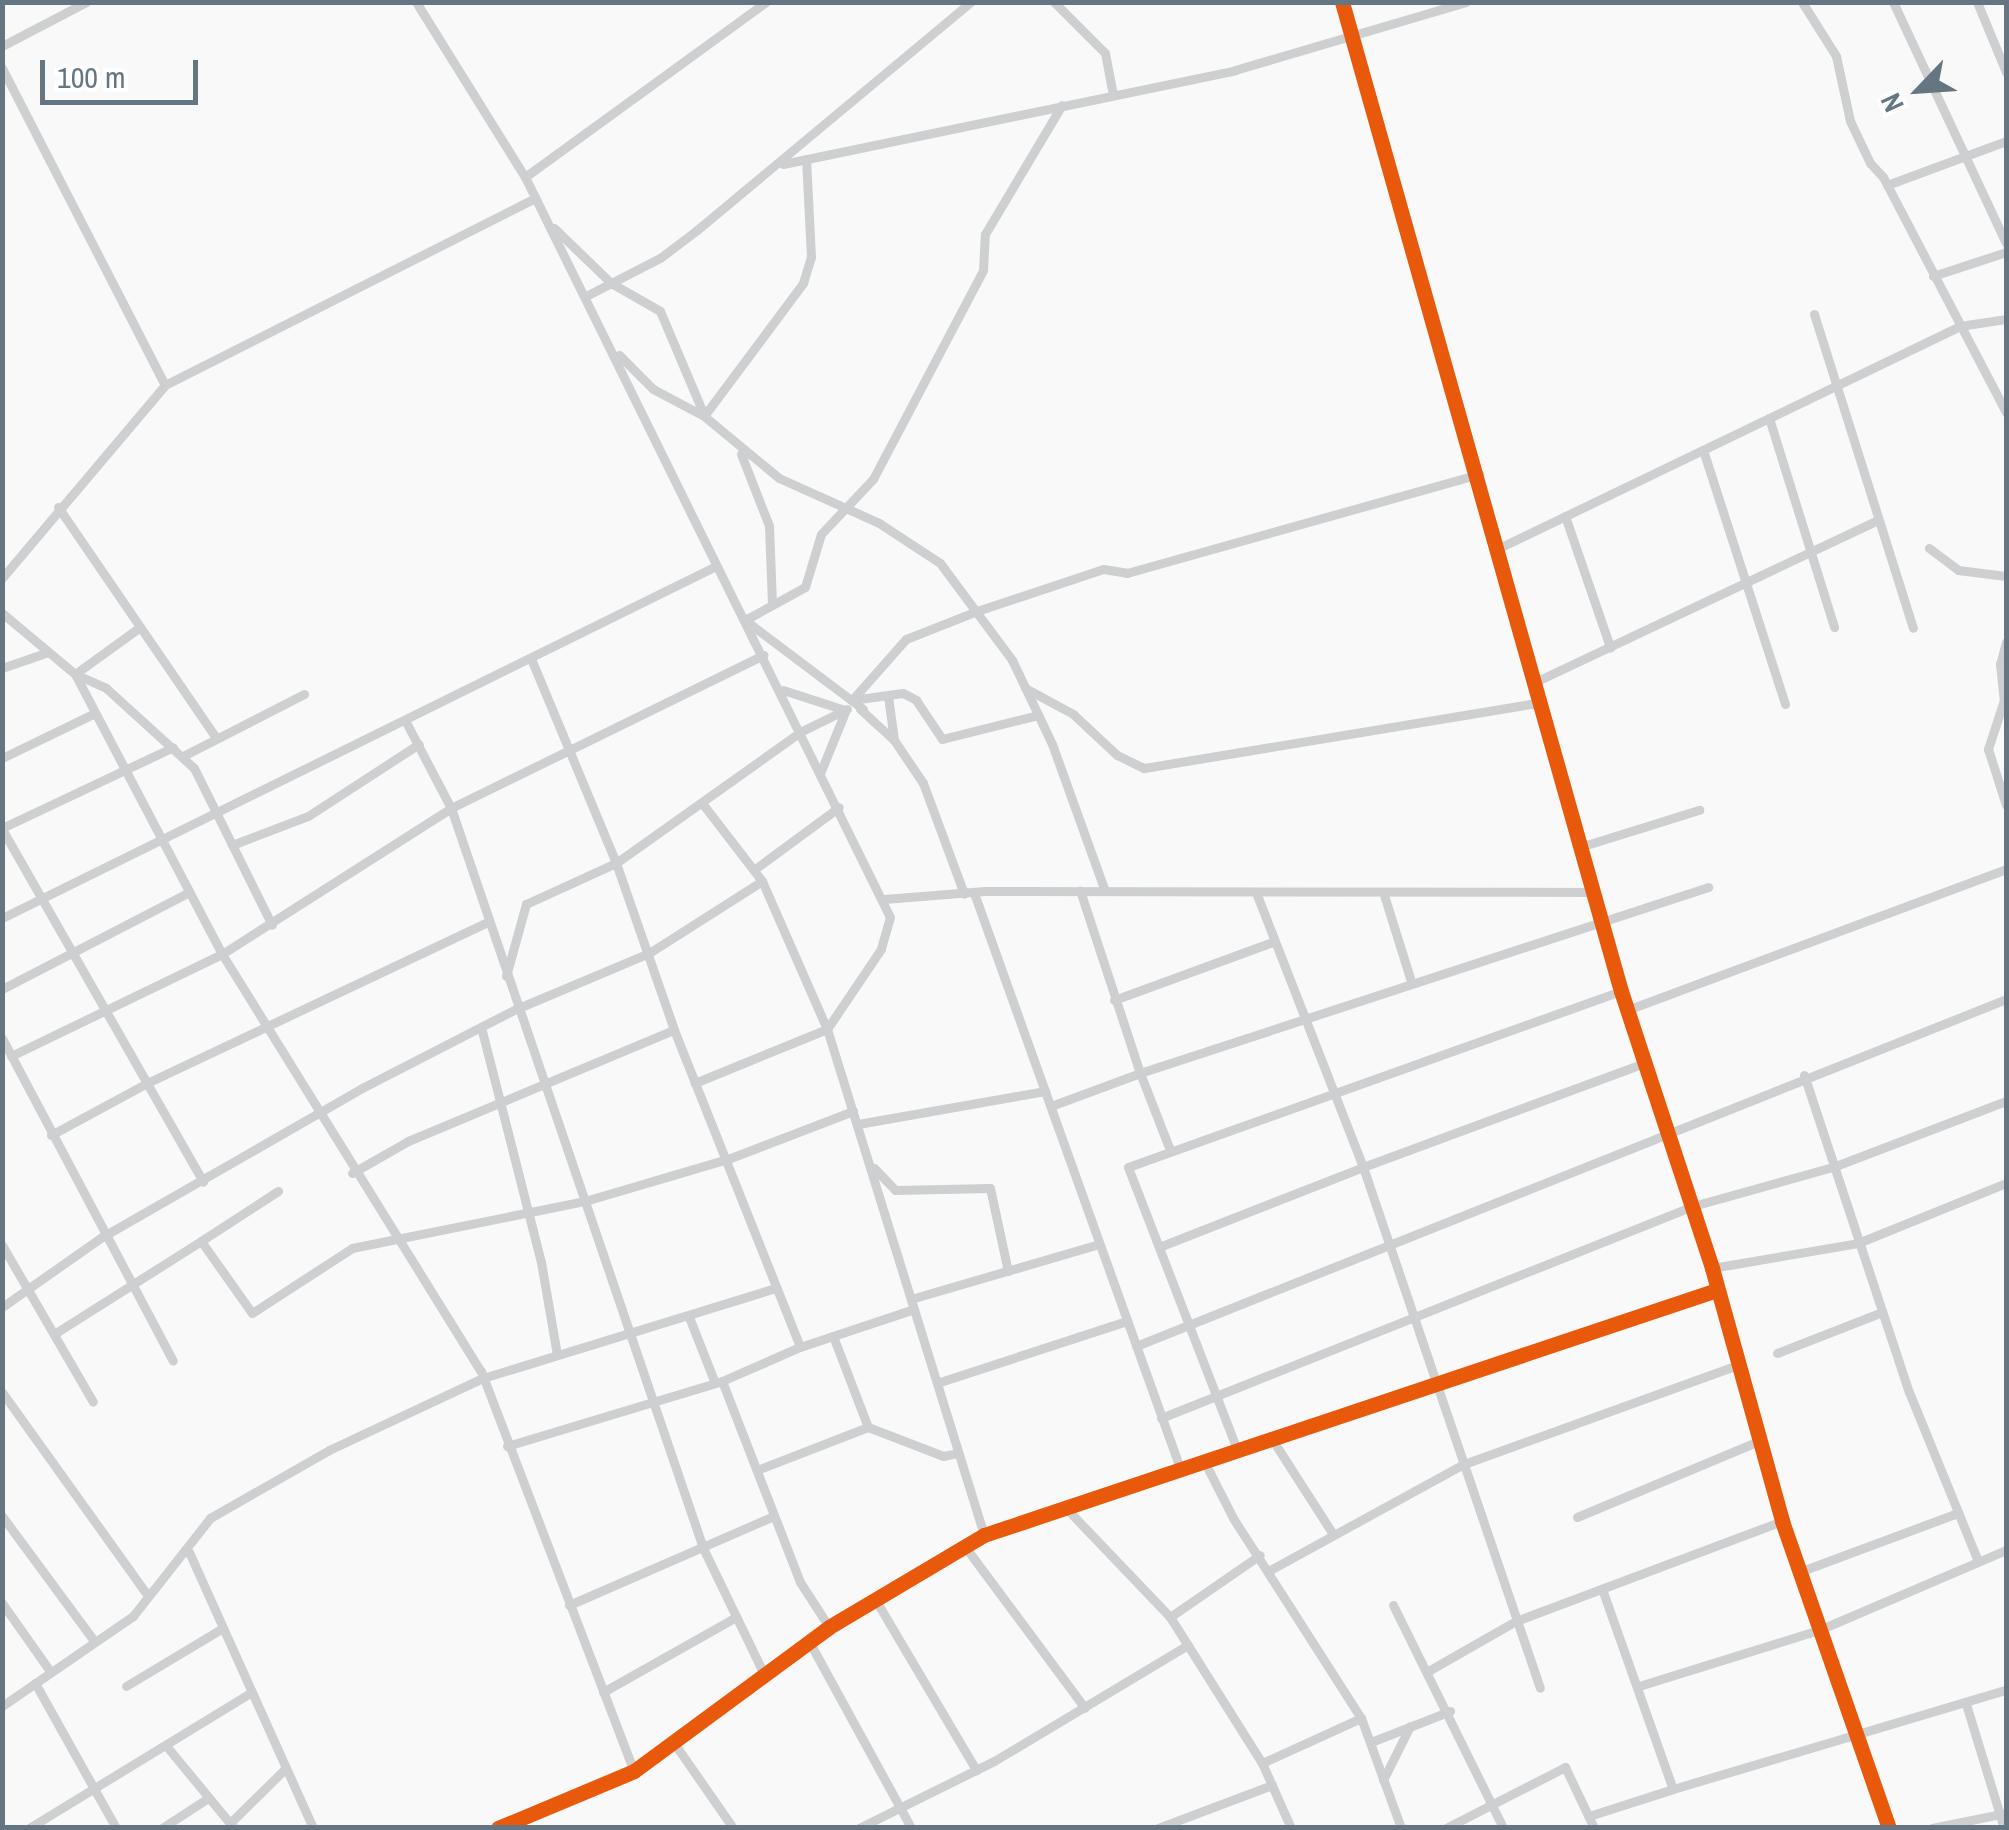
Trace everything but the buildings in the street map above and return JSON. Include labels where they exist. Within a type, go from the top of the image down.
[{"type":"street","points":[[2,46],[86,2]]},
{"type":"street","points":[[416,2],[548,222],[716,566],[783,690],[890,917],[881,949],[827,1029],[695,1083]]},
{"type":"street","points":[[525,178],[766,2]]},
{"type":"street","points":[[586,296],[660,258],[783,164],[971,2]]},
{"type":"street","points":[[1054,2],[1104,52],[1112,95]]},
{"type":"street","points":[[1342,2],[1479,474],[1621,990],[1712,1268],[1782,1521],[1889,1828]]},
{"type":"street","points":[[783,164],[1352,40],[1466,2]]},
{"type":"street","points":[[1802,2],[1836,56],[1850,121],[2006,412]]},
{"type":"street","points":[[1894,2],[2006,243]]},
{"type":"street","points":[[1977,2],[2006,72]]},
{"type":"street","points":[[2,68],[164,385]]},
{"type":"street","points":[[746,620],[805,588],[820,534],[850,508],[873,480],[984,270],[985,234],[1062,105]]},
{"type":"street","points":[[1887,185],[1964,153],[2006,141]]},
{"type":"street","points":[[704,416],[803,283],[811,257],[806,159]]},
{"type":"street","points":[[2,578],[58,506],[164,385],[535,198]]},
{"type":"street","points":[[548,222],[610,283],[660,311],[704,416]]},
{"type":"street","points":[[1933,276],[2006,252]]},
{"type":"street","points":[[1814,314],[1876,520],[1914,628]]},
{"type":"street","points":[[1499,548],[1960,326],[2006,319]]},
{"type":"street","points":[[612,348],[653,389],[704,416],[740,452],[779,478],[850,508],[940,562],[977,611],[1024,687],[1105,891]]},
{"type":"street","points":[[1770,418],[1807,553],[1834,627]]},
{"type":"street","points":[[1703,450],[1784,704]]},
{"type":"street","points":[[740,452],[769,526],[772,606]]},
{"type":"street","points":[[821,771],[849,705],[906,639],[1104,568],[1127,573],[1479,474]]},
{"type":"street","points":[[58,506],[216,738]]},
{"type":"street","points":[[1566,516],[1610,647]]},
{"type":"street","points":[[1536,682],[1876,520]]},
{"type":"street","points":[[1929,548],[1958,570],[2006,576]]},
{"type":"street","points":[[2,918],[216,809],[408,724],[716,566]]},
{"type":"street","points":[[2,613],[75,674],[106,688],[183,756],[216,809],[272,925]]},
{"type":"street","points":[[746,620],[849,705]]},
{"type":"street","points":[[75,674],[140,627]]},
{"type":"street","points":[[2006,642],[2000,664],[2004,700],[1988,749],[2006,805]]},
{"type":"street","points":[[2,668],[48,652]]},
{"type":"street","points":[[11,1056],[222,954],[451,808],[764,655]]},
{"type":"street","points":[[532,662],[616,863],[674,1030],[800,1347]]},
{"type":"street","points":[[75,674],[222,954],[320,1112],[352,1173],[483,1378],[634,1772]]},
{"type":"street","points":[[1024,687],[1073,714],[1117,755],[1144,768],[1540,702]]},
{"type":"street","points":[[783,690],[863,709],[894,740],[922,783],[1051,1106],[1180,1468]]},
{"type":"street","points":[[183,756],[304,694]]},
{"type":"street","points":[[506,978],[519,910],[616,863],[802,731],[849,705],[888,696],[916,700],[942,739],[1038,716]]},
{"type":"street","points":[[888,696],[894,740]]},
{"type":"street","points":[[2,758],[95,713]]},
{"type":"street","points":[[408,724],[451,808],[516,1009],[585,1201],[648,1404],[702,1548],[765,1676]]},
{"type":"street","points":[[232,845],[308,816],[418,744]]},
{"type":"street","points":[[172,747],[2,829],[203,1182]]},
{"type":"street","points":[[702,803],[762,881],[827,1029],[984,1536]]},
{"type":"street","points":[[754,869],[838,807]]},
{"type":"street","points":[[1580,847],[1699,810]]},
{"type":"street","points":[[1627,1010],[2006,870]]},
{"type":"street","points":[[2,1306],[102,1237],[320,1112],[516,1009],[649,952],[762,881]]},
{"type":"street","points":[[1051,1106],[1411,981],[1708,887]]},
{"type":"street","points":[[884,899],[1105,891],[1384,895],[1592,892]]},
{"type":"street","points":[[2,989],[189,892]]},
{"type":"street","points":[[1080,892],[1114,1000],[1170,1150]]},
{"type":"street","points":[[1257,894],[1335,1089],[1540,1688]]},
{"type":"street","points":[[1384,895],[1411,981]]},
{"type":"street","points":[[51,1135],[147,1082],[488,922]]},
{"type":"street","points":[[1114,1000],[1276,941]]},
{"type":"street","points":[[1236,1447],[1128,1167],[1335,1089],[1621,990]]},
{"type":"street","points":[[1136,1346],[1804,1074],[2006,999]]},
{"type":"street","points":[[481,1027],[502,1100],[558,1355]]},
{"type":"street","points":[[352,1173],[542,1082],[674,1030]]},
{"type":"street","points":[[2,1038],[102,1237],[173,1360]]},
{"type":"street","points":[[1159,1247],[1644,1063]]},
{"type":"street","points":[[1804,1074],[1882,1312],[1978,1561]]},
{"type":"street","points":[[858,1124],[1045,1091]]},
{"type":"street","points":[[1161,1418],[1693,1206],[1833,1167],[2006,1101]]},
{"type":"street","points":[[202,1242],[252,1313],[352,1248],[398,1243],[585,1201],[728,1159],[854,1110]]},
{"type":"street","points":[[871,1164],[895,1190],[990,1188],[1008,1270]]},
{"type":"street","points":[[1712,1268],[1858,1243],[2006,1183]]},
{"type":"street","points":[[54,1334],[278,1192]]},
{"type":"street","points":[[507,1446],[719,1382],[912,1304],[1008,1270],[1099,1244]]},
{"type":"street","points":[[2,1246],[94,1402]]},
{"type":"street","points":[[2,1706],[133,1616],[146,1593],[189,1552],[210,1518],[328,1450],[483,1378],[776,1288]]},
{"type":"street","points":[[498,1828],[634,1772],[812,1645],[829,1627],[984,1536],[1236,1447],[1434,1386],[1717,1290]]},
{"type":"street","points":[[1777,1353],[1882,1312]]},
{"type":"street","points":[[689,1316],[800,1582],[829,1627]]},
{"type":"street","points":[[937,1383],[1127,1322]]},
{"type":"street","points":[[833,1336],[868,1428]]},
{"type":"street","points":[[1270,1570],[1464,1464],[1738,1365]]},
{"type":"street","points":[[2,1392],[146,1593]]},
{"type":"street","points":[[756,1470],[868,1428],[943,1456],[958,1453]]},
{"type":"street","points":[[1270,1436],[1333,1534]]},
{"type":"street","points":[[1577,1517],[1759,1441]]},
{"type":"street","points":[[1204,1459],[1361,1718],[1401,1828]]},
{"type":"street","points":[[1064,1506],[1170,1618],[1262,1763],[1291,1828]]},
{"type":"street","points":[[1799,1572],[1958,1513]]},
{"type":"street","points":[[2,1516],[94,1642]]},
{"type":"street","points":[[569,1605],[774,1516]]},
{"type":"street","points":[[1430,1670],[1516,1621],[1782,1521]]},
{"type":"street","points":[[966,1548],[1085,1708]]},
{"type":"street","points":[[1638,1686],[1819,1630],[2006,1550]]},
{"type":"street","points":[[189,1552],[313,1828]]},
{"type":"street","points":[[1170,1618],[1260,1555]]},
{"type":"street","points":[[1602,1589],[1673,1789]]},
{"type":"street","points":[[875,1600],[976,1770]]},
{"type":"street","points":[[2,1603],[50,1671]]},
{"type":"street","points":[[1393,1605],[1430,1670],[1503,1828]]},
{"type":"street","points":[[603,1692],[736,1617]]},
{"type":"street","points":[[126,1686],[224,1628]]},
{"type":"street","points":[[812,1645],[912,1828]]},
{"type":"street","points":[[860,1828],[976,1770],[1188,1645]]},
{"type":"street","points":[[35,1683],[98,1788],[116,1828]]},
{"type":"street","points":[[1589,1816],[2006,1690]]},
{"type":"street","points":[[29,1828],[168,1748],[252,1692]]},
{"type":"street","points":[[1966,1704],[2004,1828]]},
{"type":"street","points":[[1371,1742],[1450,1711]]},
{"type":"street","points":[[1262,1763],[1361,1718]]},
{"type":"street","points":[[1383,1780],[1410,1726]]},
{"type":"street","points":[[674,1743],[733,1828]]},
{"type":"street","points":[[168,1748],[233,1825],[286,1768]]},
{"type":"street","points":[[1446,1828],[1565,1767],[1594,1828]]},
{"type":"street","points":[[1158,1828],[1272,1786]]},
{"type":"street","points":[[162,1828],[208,1798]]},
{"type":"street","points":[[1932,1828],[2002,1813]]},
{"type":"cycle path","points":[[1342,2],[1621,991],[1712,1268],[1782,1521],[1889,1828]]},
{"type":"cycle path","points":[[498,1828],[634,1771],[829,1627],[984,1535],[1717,1290]]}]
